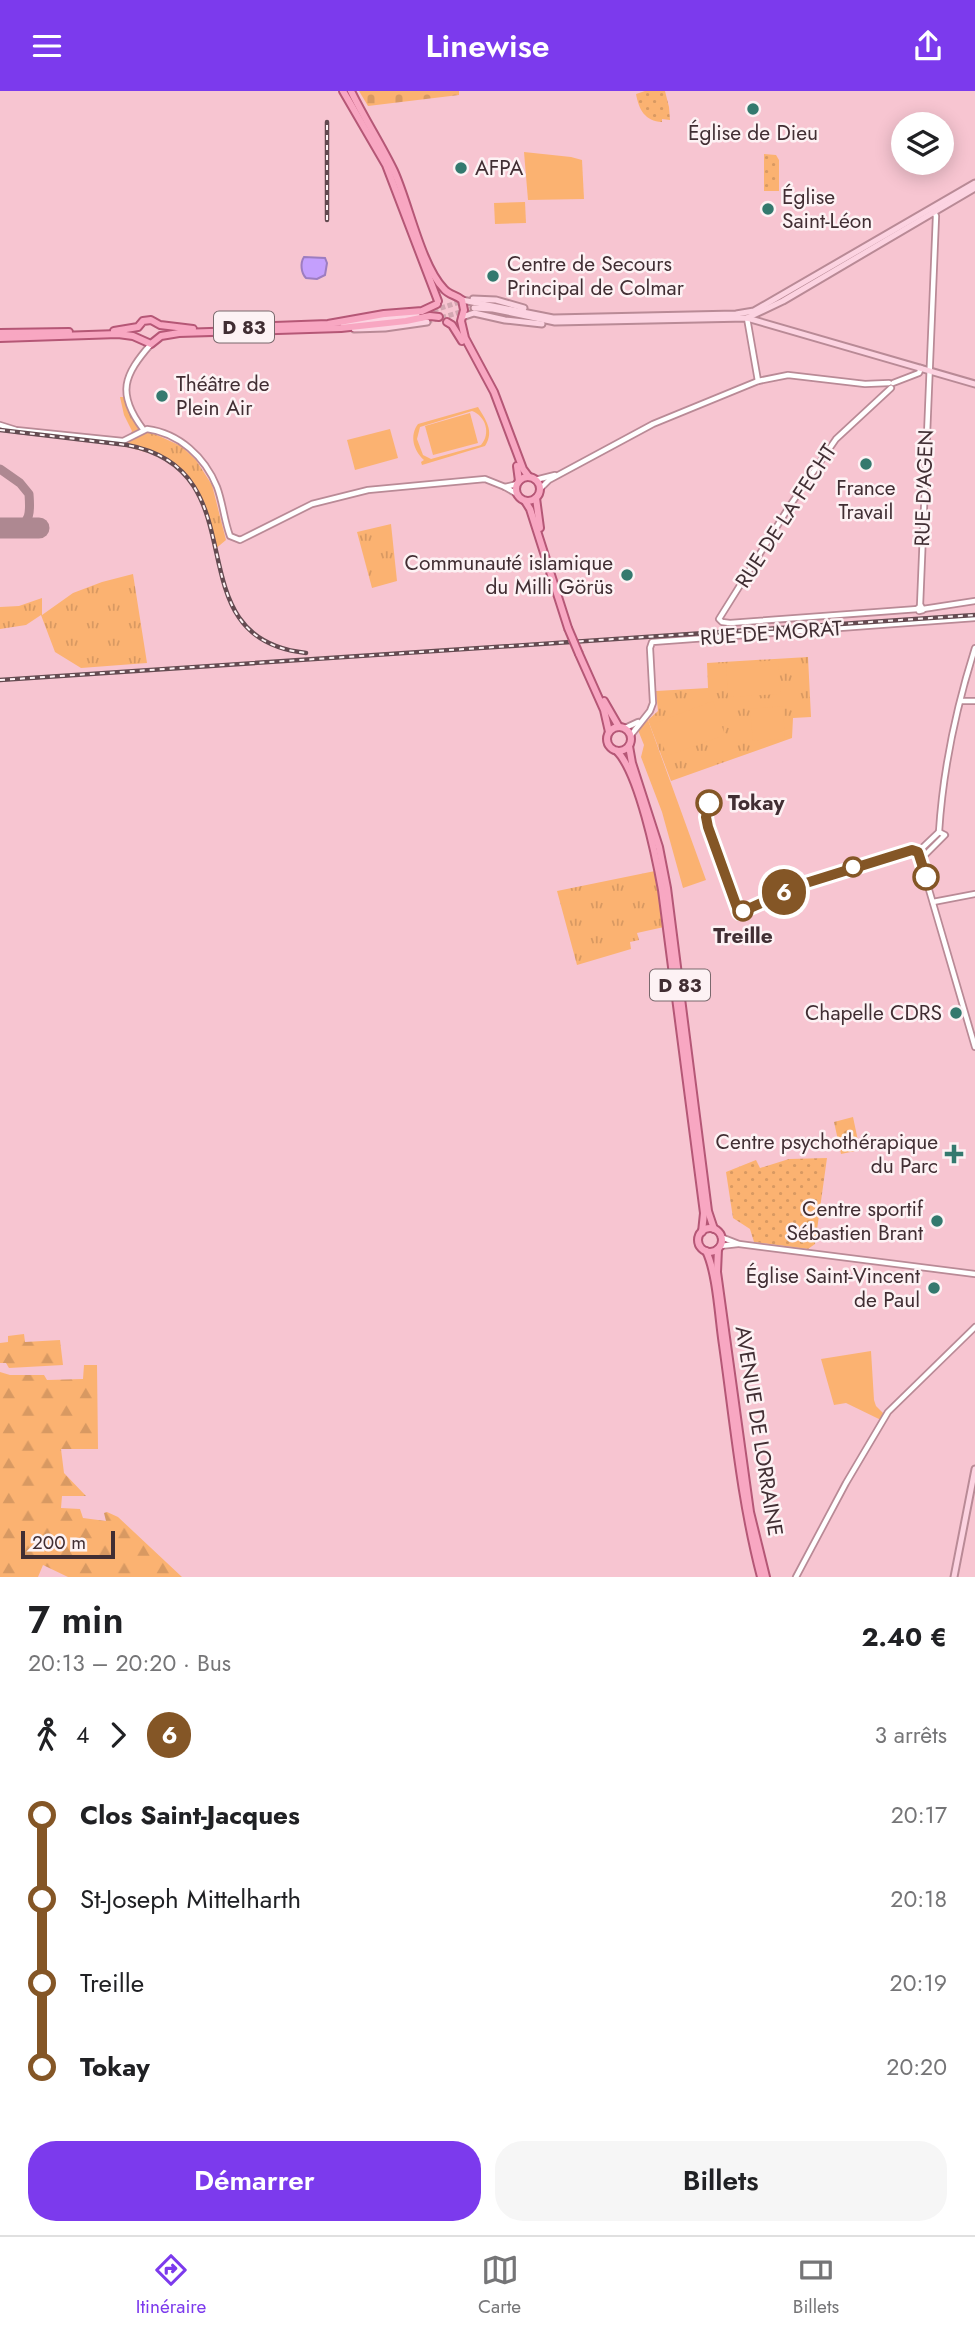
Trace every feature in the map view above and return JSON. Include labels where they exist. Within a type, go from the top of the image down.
[{"type":"main road","points":[[343,91],[390,173],[438,303],[439,317],[456,330],[491,394],[519,470],[517,494],[525,501],[534,520],[570,627],[604,710],[609,732],[608,743],[617,751],[624,750],[629,746],[631,735],[605,703],[581,653]]},
{"type":"main road","points":[[351,91],[398,180],[428,261],[442,288],[462,300],[553,318],[625,319]]},
{"type":"main road","points":[[747,315],[975,186]]},
{"type":"main road","points":[[447,322],[456,322],[474,313],[526,323],[761,313],[875,243]]},
{"type":"main road","points":[[438,303],[450,294]]},
{"type":"main road","points":[[473,299],[484,298],[509,303],[532,314]]},
{"type":"main road","points":[[462,300],[465,338],[494,392],[523,469],[540,489],[536,498],[540,528],[570,627]]},
{"type":"main road","name":"D 83","points":[[328,324],[384,314],[422,311],[438,303]]},
{"type":"main road","points":[[474,308],[494,309],[555,322]]},
{"type":"main road","points":[[761,313],[761,321]]},
{"type":"main road","name":"D 83","points":[[160,325],[188,329],[328,324],[416,315]]},
{"type":"main road","name":"D 83","points":[[341,328],[406,321],[432,315],[439,317]]},
{"type":"main road","points":[[747,315],[975,384]]},
{"type":"main road","points":[[148,320],[160,325],[161,336],[145,342],[118,334],[0,335],[118,331],[138,327],[148,320]]},
{"type":"main road","name":"D 83","points":[[161,336],[198,332],[385,328],[427,322]]},
{"type":"main road","points":[[138,327],[145,342]]},
{"type":"main road","points":[[518,483],[532,479]]},
{"type":"main road","points":[[525,501],[536,498]]},
{"type":"main road","points":[[609,732],[622,727]]},
{"type":"main road","name":"D 83","points":[[629,746],[659,847],[667,888],[708,1211],[714,1229]]},
{"type":"main road","name":"AVENUE DE LORRAINE","points":[[617,751],[627,766],[642,807],[662,890],[704,1213],[698,1241],[706,1251],[711,1268],[745,1514],[763,1577]]},
{"type":"main road","points":[[702,1232],[714,1229],[721,1237]]},
{"type":"main road","name":"AVENUE DE LORRAINE","points":[[721,1237],[717,1272],[750,1512],[763,1577]]},
{"type":"main road","points":[[706,1251],[719,1247]]},
{"type":"main road","points":[[954,1577],[975,1469]]},
{"type":"street","name":"RUE D'AGEN","points":[[920,608],[936,216],[932,211]]},
{"type":"street","points":[[747,315],[758,381]]},
{"type":"street","points":[[144,429],[131,410],[127,385],[132,366],[144,352],[145,342]]},
{"type":"street","name":"RUE DE LA FECHT","points":[[920,368],[919,373],[891,385],[836,439],[789,507],[719,619],[724,623],[920,608]]},
{"type":"street","points":[[540,489],[549,480],[653,424],[758,381],[788,375],[891,385]]},
{"type":"street","points":[[0,425],[16,430],[123,441],[131,439],[144,429],[171,436],[198,456],[217,488],[230,536],[240,540],[312,504],[343,494],[478,479],[490,480],[517,494]]},
{"type":"street","points":[[532,479],[562,474]]},
{"type":"street","points":[[505,487],[518,483]]},
{"type":"street","points":[[920,608],[975,601]]},
{"type":"street","name":"RUE DE MORAT","points":[[631,735],[653,703],[652,642],[975,618]]},
{"type":"street","points":[[921,859],[942,834],[944,774],[975,648]]},
{"type":"street","points":[[961,701],[975,701]]},
{"type":"street","points":[[622,727],[639,722]]},
{"type":"street","points":[[918,852],[942,834]]},
{"type":"street","points":[[860,865],[912,850],[918,852],[975,1047]]},
{"type":"street","points":[[933,902],[975,894]]},
{"type":"street","points":[[721,1237],[739,1244],[975,1274]]},
{"type":"street","points":[[719,1247],[739,1244]]},
{"type":"street","points":[[796,1577],[846,1483],[895,1405],[975,1327]]},
{"type":"green space","points":[[359,91],[459,91],[459,95],[368,106]]},
{"type":"green space","points":[[665,91],[670,120],[656,121],[644,114],[636,94]]},
{"type":"green space","points":[[524,152],[582,160],[584,199],[528,200]]},
{"type":"green space","points":[[764,154],[776,155],[779,160],[779,191],[764,191]]},
{"type":"green space","points":[[525,202],[526,223],[495,224],[494,203]]},
{"type":"green space","points":[[120,397],[125,397],[137,426],[181,446],[196,460],[212,485],[226,540],[214,550],[198,495],[182,472],[158,456],[127,447],[123,439],[132,431],[124,415]]},
{"type":"green space","points":[[478,407],[488,425],[488,441],[485,446],[422,465],[424,460],[415,448],[413,438],[418,424]],"holes":[[[472,411],[484,421],[486,431],[481,445],[431,459],[423,455],[417,439],[420,427]]]},
{"type":"green space","points":[[470,413],[478,443],[433,455],[425,426]]},
{"type":"green space","points":[[390,429],[398,458],[355,470],[347,440]]},
{"type":"green space","points":[[391,524],[397,581],[372,588],[357,532]]},
{"type":"green space","points":[[133,574],[147,663],[81,668],[55,652],[41,615],[26,625],[0,629],[0,607],[19,606],[42,598],[42,615],[73,593]]},
{"type":"green space","points":[[808,657],[811,717],[793,718],[792,738],[671,781],[648,720],[658,711],[656,691],[708,688],[707,663]]},
{"type":"green space","points":[[778,660],[781,694],[728,697],[726,664]]},
{"type":"green space","points":[[713,701],[725,735],[667,756],[655,723]]},
{"type":"green space","points":[[783,706],[785,739],[753,741],[750,709]]},
{"type":"green space","points":[[648,720],[706,880],[683,888],[662,812],[641,757],[644,745],[638,730]]},
{"type":"green space","points":[[655,871],[664,927],[637,933],[639,940],[630,942],[631,949],[577,965],[557,891]]},
{"type":"green space","points":[[853,1117],[860,1150],[841,1154],[834,1122]]},
{"type":"green space","points":[[827,1158],[815,1244],[808,1249],[754,1242],[750,1229],[733,1218],[726,1172],[756,1160],[760,1168],[789,1159]]},
{"type":"green space","points":[[24,1334],[25,1342],[60,1340],[63,1365],[9,1368],[6,1363],[0,1363],[0,1343],[8,1342],[8,1336]]},
{"type":"green space","points":[[871,1351],[874,1400],[884,1414],[881,1420],[846,1403],[834,1405],[821,1359]]},
{"type":"green space","points":[[84,1365],[97,1365],[98,1449],[61,1449],[64,1473],[86,1496],[62,1496],[61,1508],[80,1509],[83,1518],[106,1521],[104,1513],[107,1512],[118,1517],[182,1577],[68,1577],[43,1565],[38,1577],[0,1577],[0,1372],[10,1375],[44,1375],[47,1380],[83,1379]]},
{"type":"shaded area","points":[[304,257],[325,258],[325,275],[317,279],[306,278],[302,268]]},
{"type":"taxiway","points":[[0,469],[20,483],[29,494],[27,519],[14,528]]},
{"type":"runway","points":[[0,528],[39,528]]},
{"type":"tunnel","points":[[419,315],[466,300]]},
{"type":"tunnel","points":[[427,322],[474,308]]},
{"type":"railway","points":[[327,122],[327,220]]},
{"type":"railway","points":[[0,430],[127,445],[169,461],[194,486],[208,518],[225,587],[239,618],[264,641],[306,653]]},
{"type":"railway","points":[[0,680],[975,615]]},
{"type":"bus line","name":"6","points":[[709,803],[706,817],[708,827],[739,913],[796,886],[912,850],[918,852],[926,877]]},
{"type":"place","name":"Église de Dieu","points":[[753,109]]},
{"type":"place","name":"AFPA","points":[[461,168]]},
{"type":"place","name":"Église Saint-Léon","points":[[768,209]]},
{"type":"place","name":"Centre de Secours Principal de Colmar","points":[[493,276]]},
{"type":"place","name":"Théâtre de Plein Air","points":[[162,396]]},
{"type":"place","name":"France Travail","points":[[866,464]]},
{"type":"place","name":"Communauté islamique du Milli Görüs","points":[[627,575]]},
{"type":"place","name":"Tokay","points":[[709,803]]},
{"type":"place","name":"Treille","points":[[743,911]]},
{"type":"place","name":"Chapelle CDRS","points":[[956,1013]]},
{"type":"place","name":"Centre psychothérapique du Parc","points":[[954,1154]]},
{"type":"place","name":"Centre sportif Sébastien Brant","points":[[937,1221]]},
{"type":"place","name":"Église Saint-Vincent de Paul","points":[[934,1288]]}]
